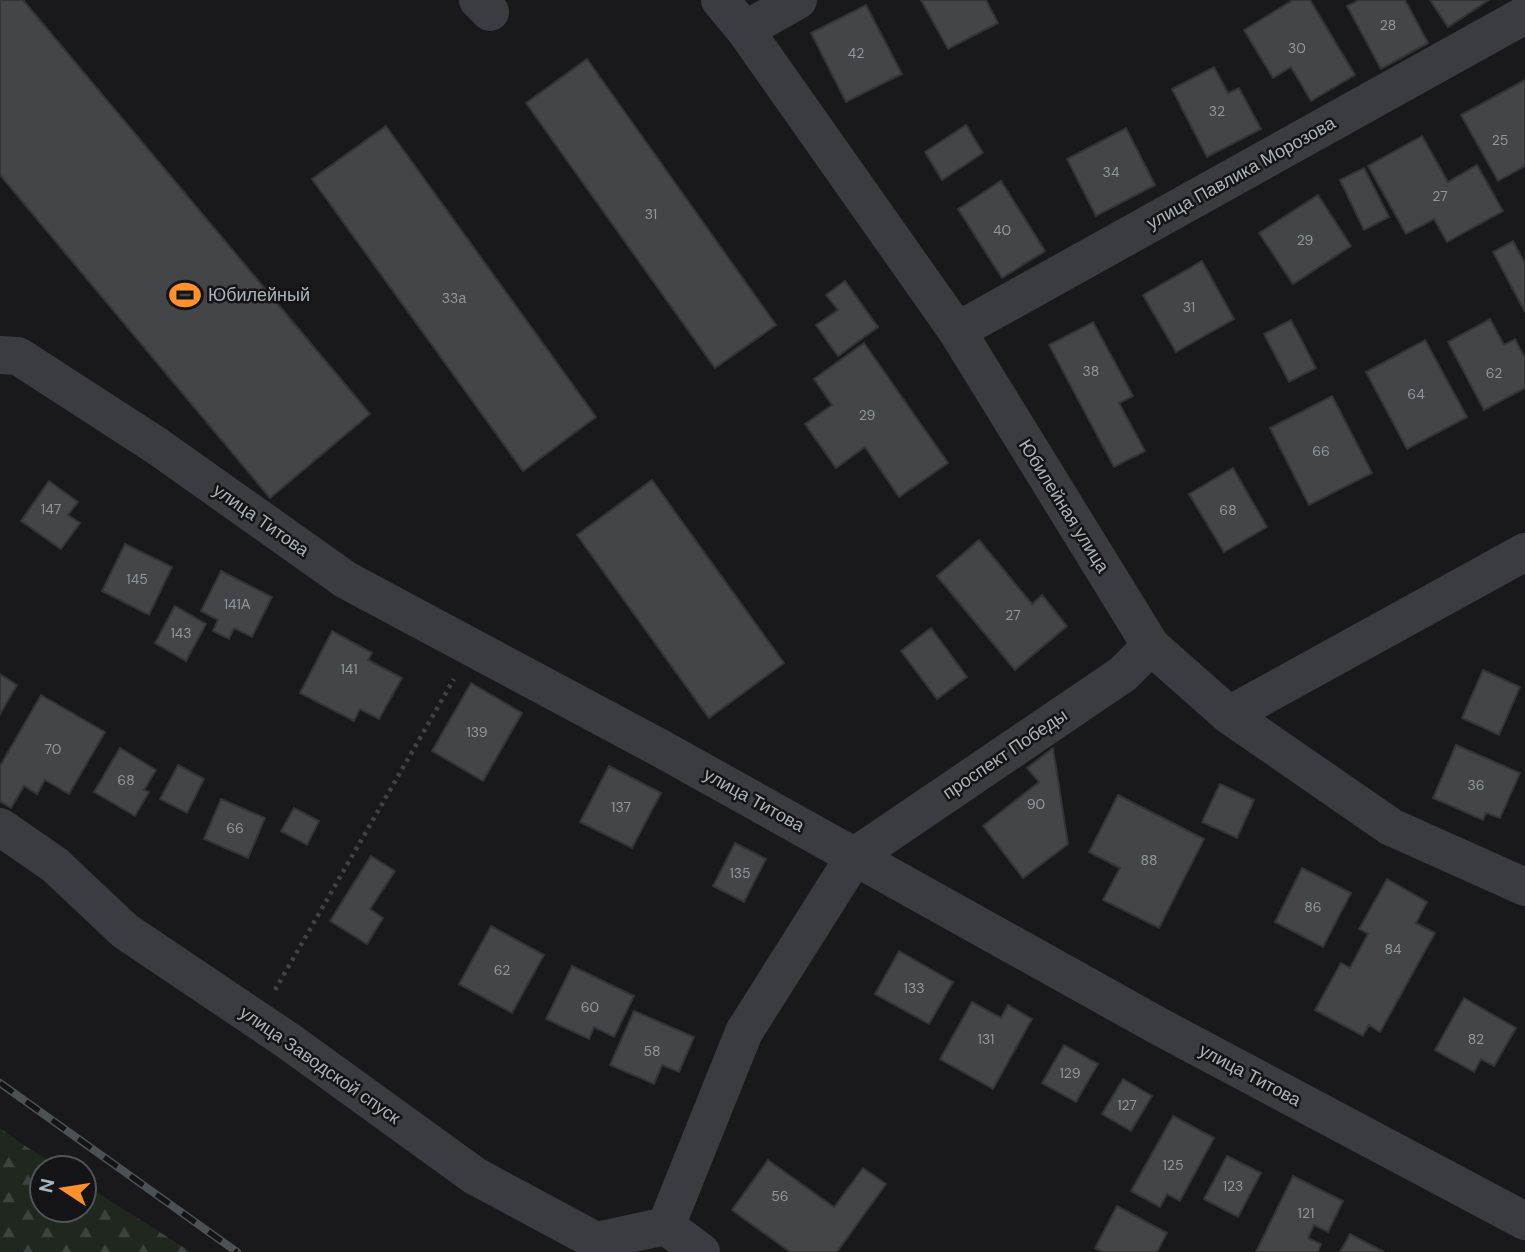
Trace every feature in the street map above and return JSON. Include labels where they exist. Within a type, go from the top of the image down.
[{"type":"street","name":"Юбилейная улица","points":[[720,0],[745,30],[957,331],[1151,646],[1229,715],[1391,827],[1525,887]]},
{"type":"street","points":[[745,30],[799,0]]},
{"type":"street","name":"улица Павлика Морозова","points":[[957,331],[1525,15]]},
{"type":"street","name":"улица Титова","points":[[0,355],[18,356],[157,446],[346,580],[660,748],[1162,1028],[1525,1221]]},
{"type":"street","points":[[1229,715],[1525,552]]},
{"type":"street","name":"проспект Победы","points":[[855,856],[1123,674],[1151,646]]},
{"type":"street","name":"улица Заводской спуск","points":[[0,827],[55,865],[125,931],[258,1020],[475,1177],[596,1241],[666,1226]]},
{"type":"street","points":[[701,1252],[666,1226],[744,1032],[855,856]]},
{"type":"path","points":[[258,1020],[472,648]]},
{"type":"green space","points":[[0,1128],[38,1154],[28,1154],[28,1224],[98,1224],[98,1193],[191,1252],[0,1252]]},
{"type":"building","name":"Юбилейный","points":[[0,0],[23,0],[370,414],[270,498],[0,175]]},
{"type":"building","points":[[921,0],[986,0],[998,23],[948,49]]},
{"type":"building","points":[[1293,0],[1310,0],[1355,75],[1311,101],[1291,67],[1273,78],[1244,30]]},
{"type":"building","points":[[1359,0],[1405,0],[1428,43],[1381,69],[1347,6]]},
{"type":"building","points":[[1430,0],[1489,0],[1448,27]]},
{"type":"building","points":[[866,5],[902,74],[846,102],[811,33]]},
{"type":"building","points":[[587,59],[776,325],[715,368],[526,103]]},
{"type":"building","points":[[1214,67],[1228,93],[1239,88],[1261,129],[1207,157],[1172,89]]},
{"type":"building","points":[[1525,80],[1525,166],[1498,181],[1461,115]]},
{"type":"building","points":[[966,125],[983,153],[942,180],[925,152]]},
{"type":"building","points":[[386,126],[596,417],[523,471],[312,179]]},
{"type":"building","points":[[1126,128],[1155,185],[1096,216],[1067,159]]},
{"type":"building","points":[[1422,136],[1448,182],[1477,165],[1503,211],[1447,242],[1434,219],[1406,234],[1368,166]]},
{"type":"building","points":[[1364,168],[1389,217],[1364,230],[1340,180]]},
{"type":"building","points":[[1001,181],[1045,251],[1002,278],[958,209]]},
{"type":"building","points":[[1318,195],[1351,246],[1293,284],[1259,233]]},
{"type":"building","points":[[1513,241],[1525,263],[1525,312],[1493,252]]},
{"type":"building","points":[[1202,261],[1234,319],[1176,352],[1143,295]]},
{"type":"building","points":[[845,281],[878,327],[838,356],[816,325],[838,310],[826,295]]},
{"type":"building","points":[[1490,319],[1504,345],[1515,339],[1525,358],[1525,388],[1484,410],[1448,342]]},
{"type":"building","points":[[1291,320],[1316,368],[1289,382],[1264,334]]},
{"type":"building","points":[[1093,322],[1133,396],[1119,403],[1145,451],[1114,467],[1049,345]]},
{"type":"building","points":[[1425,340],[1467,417],[1407,449],[1366,372]]},
{"type":"building","points":[[864,343],[948,463],[899,497],[865,447],[836,468],[805,424],[832,405],[814,379]]},
{"type":"building","points":[[1332,396],[1372,473],[1309,505],[1270,428]]},
{"type":"building","points":[[1233,468],[1267,527],[1224,552],[1189,494]]},
{"type":"building","points":[[652,480],[784,663],[709,718],[577,535]]},
{"type":"building","points":[[49,481],[78,502],[68,515],[80,523],[61,549],[21,521]]},
{"type":"building","points":[[979,540],[1032,604],[1042,595],[1067,626],[1015,670],[937,576]]},
{"type":"building","points":[[125,544],[172,567],[149,615],[102,591]]},
{"type":"building","points":[[221,571],[272,597],[252,637],[234,628],[229,639],[213,631],[218,620],[201,611]]},
{"type":"building","points":[[175,606],[206,624],[186,661],[155,643]]},
{"type":"building","points":[[931,628],[967,677],[937,699],[901,651]]},
{"type":"building","points":[[332,631],[372,653],[368,660],[402,678],[379,719],[360,709],[354,721],[300,693]]},
{"type":"building","points":[[1483,670],[1520,687],[1499,735],[1462,718]]},
{"type":"building","points":[[0,674],[17,685],[0,714]]},
{"type":"building","points":[[471,683],[522,713],[483,781],[432,751]]},
{"type":"building","points":[[41,695],[105,732],[69,794],[45,780],[37,794],[24,786],[11,808],[0,801],[0,766]]},
{"type":"building","points":[[1456,745],[1520,773],[1500,818],[1486,813],[1483,820],[1433,798]]},
{"type":"building","points":[[120,748],[156,770],[144,790],[149,792],[135,816],[94,792]]},
{"type":"building","points":[[1053,748],[1068,844],[1023,878],[983,826],[1039,782],[1027,768]]},
{"type":"building","points":[[178,765],[204,779],[187,813],[160,799]]},
{"type":"building","points":[[609,766],[661,793],[632,848],[580,822]]},
{"type":"building","points":[[1220,784],[1254,800],[1237,838],[1202,822]]},
{"type":"building","points":[[1118,795],[1204,839],[1159,928],[1103,900],[1120,868],[1089,852]]},
{"type":"building","points":[[221,799],[265,818],[248,858],[204,839]]},
{"type":"building","points":[[294,808],[319,821],[307,845],[281,831]]},
{"type":"building","points":[[735,843],[766,859],[744,902],[713,886]]},
{"type":"building","points":[[371,856],[395,871],[370,909],[383,918],[367,944],[330,921]]},
{"type":"building","points":[[1302,868],[1351,893],[1323,947],[1275,922]]},
{"type":"building","points":[[1387,879],[1427,902],[1416,923],[1435,933],[1380,1032],[1369,1025],[1363,1036],[1315,1010],[1341,963],[1350,968],[1368,934],[1359,929]]},
{"type":"building","points":[[491,926],[544,955],[512,1013],[459,984]]},
{"type":"building","points":[[899,951],[953,982],[929,1024],[875,994]]},
{"type":"building","points":[[572,966],[634,996],[614,1037],[594,1027],[589,1039],[546,1019]]},
{"type":"building","points":[[1464,998],[1516,1028],[1494,1066],[1481,1059],[1474,1072],[1435,1050]]},
{"type":"building","points":[[972,1002],[1001,1018],[1008,1005],[1032,1019],[993,1089],[940,1059]]},
{"type":"building","points":[[634,1011],[694,1037],[679,1072],[662,1065],[654,1084],[610,1065]]},
{"type":"building","points":[[1064,1045],[1098,1064],[1076,1102],[1042,1083]]},
{"type":"building","points":[[1123,1079],[1152,1096],[1131,1131],[1102,1114]]},
{"type":"building","points":[[1173,1116],[1214,1138],[1180,1201],[1167,1194],[1160,1207],[1131,1191]]},
{"type":"building","points":[[1227,1156],[1261,1173],[1238,1217],[1204,1199]]},
{"type":"building","points":[[768,1160],[834,1207],[863,1168],[886,1184],[837,1252],[790,1252],[732,1210]]},
{"type":"building","points":[[1293,1176],[1343,1201],[1328,1232],[1314,1225],[1308,1238],[1321,1244],[1318,1252],[1256,1252]]},
{"type":"building","points":[[1117,1206],[1167,1233],[1157,1252],[1103,1252],[1095,1248]]},
{"type":"building","points":[[1350,1234],[1384,1252],[1340,1252]]},
{"type":"railway","points":[[0,1083],[237,1252]]},
{"type":"place","name":"Юбилейный","points":[[185,295]]}]
